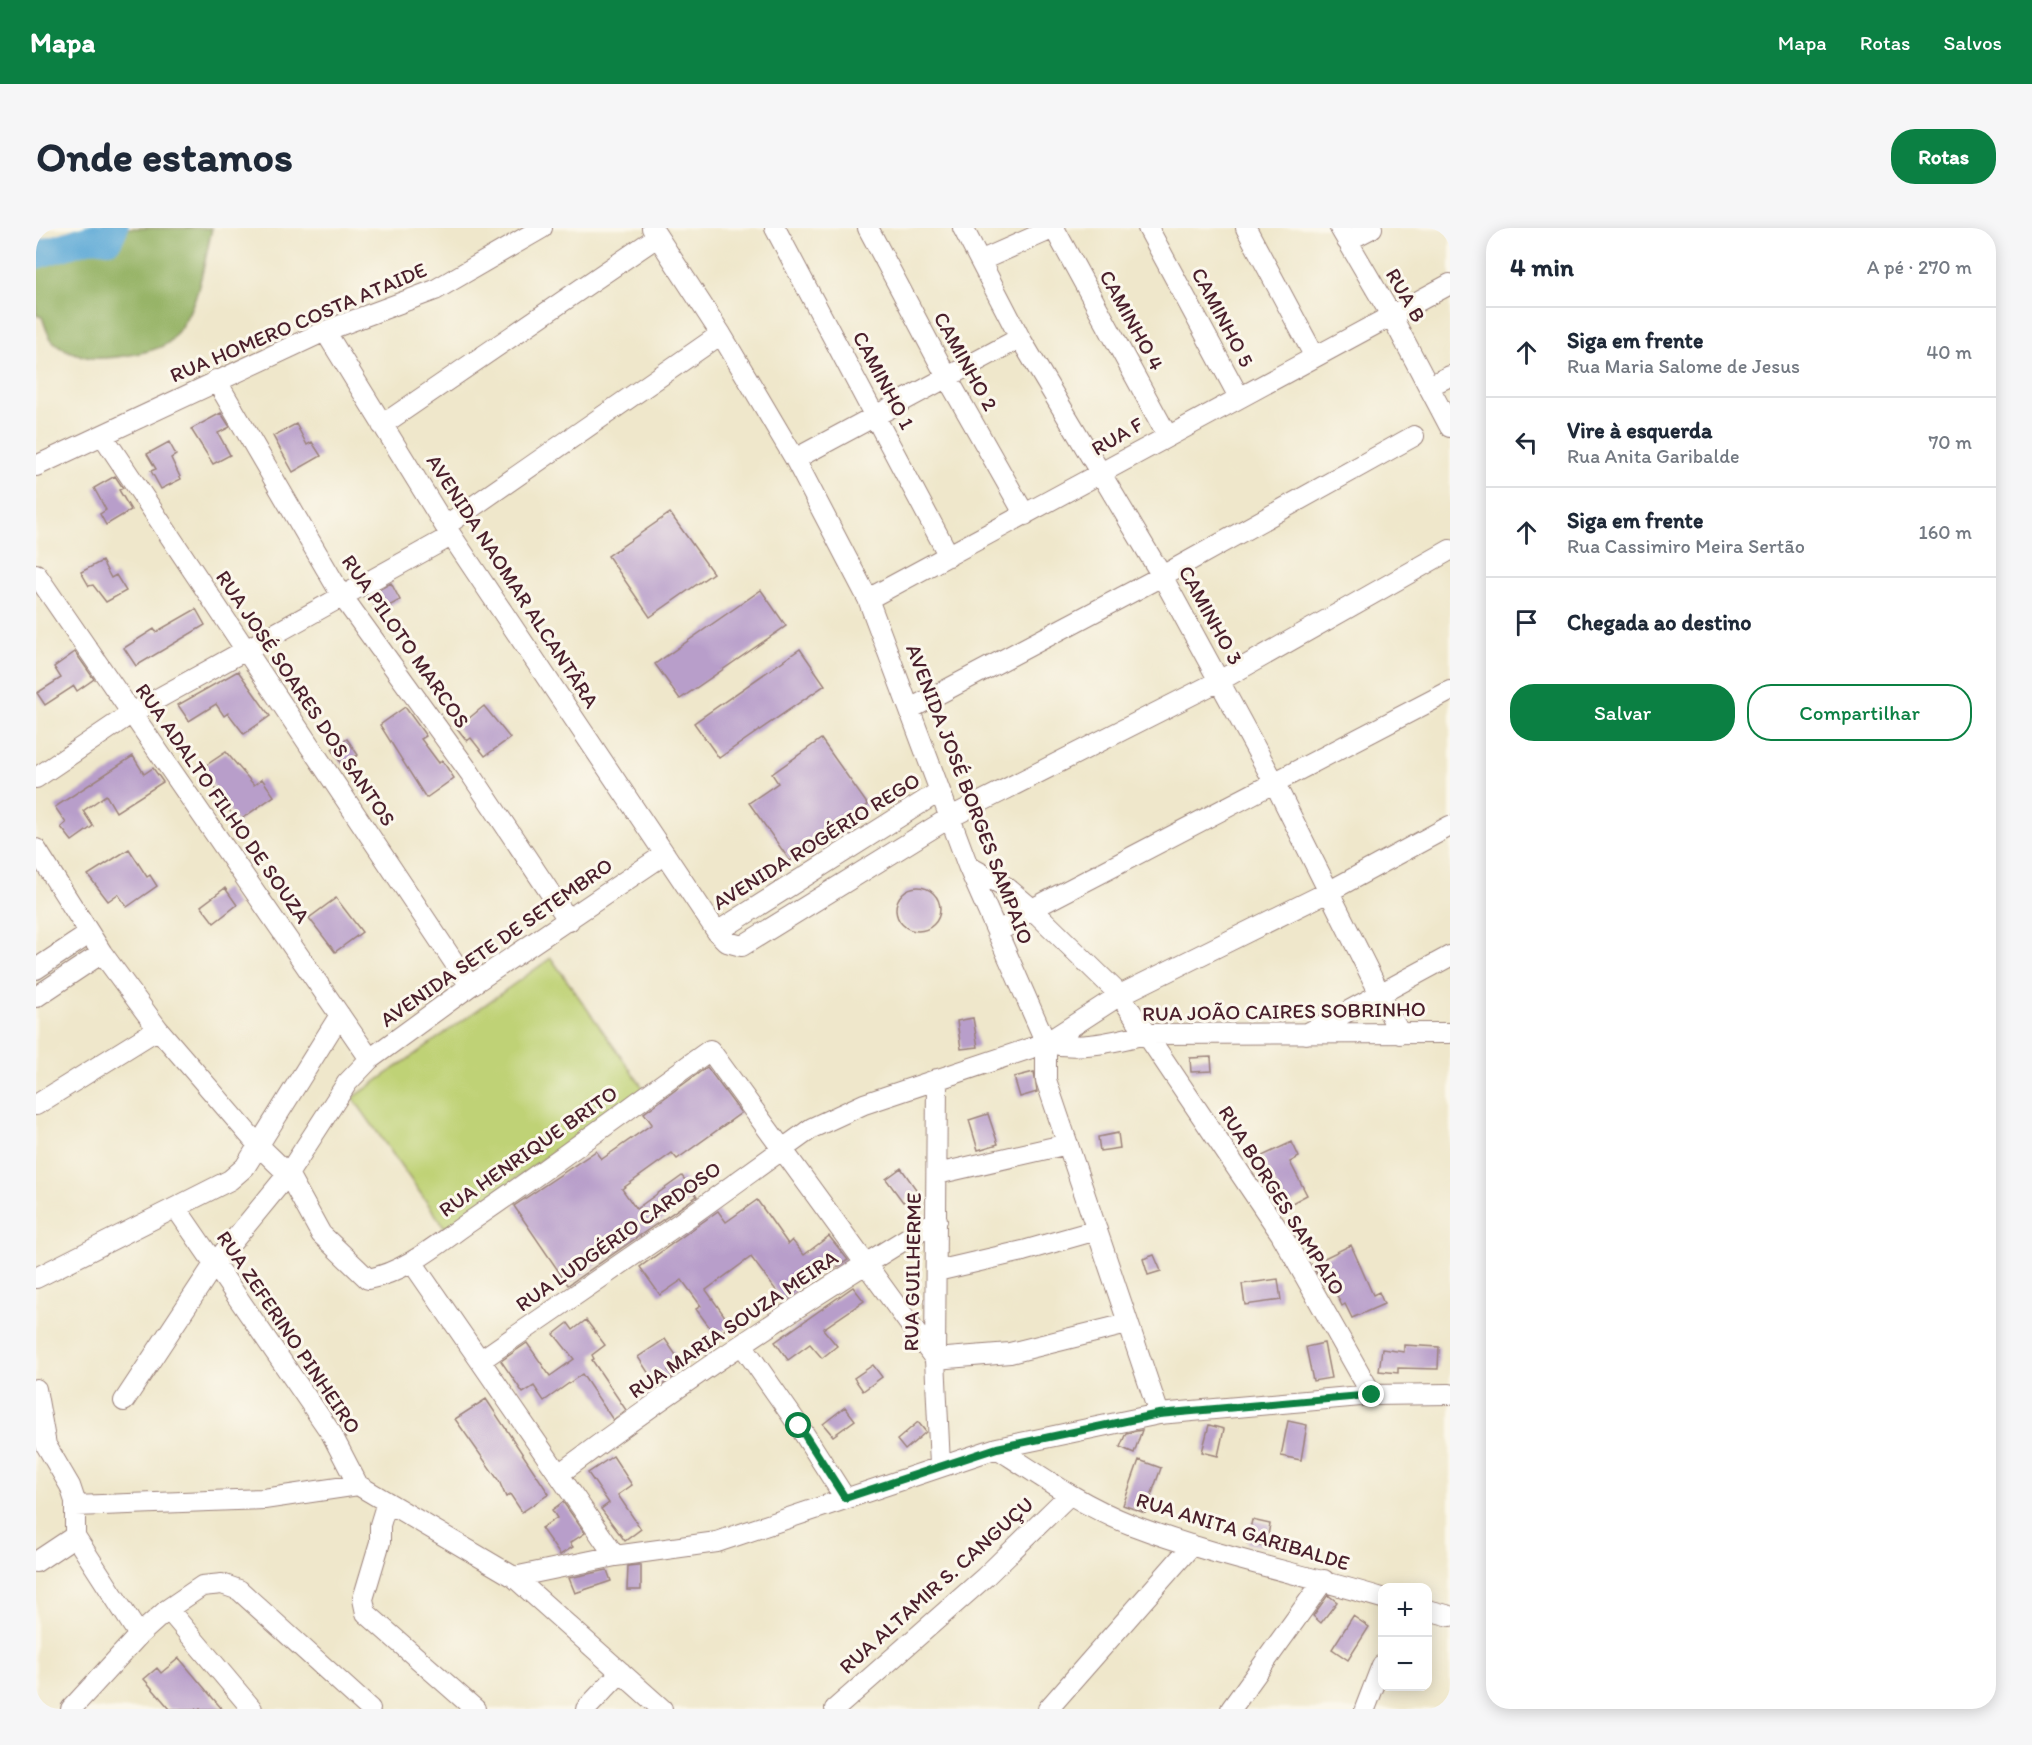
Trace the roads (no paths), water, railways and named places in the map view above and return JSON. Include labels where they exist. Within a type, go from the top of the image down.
[{"type":"street","name":"RUA HOMERO COSTA ATAIDE","points":[[36,466],[325,331],[435,290],[542,228]]},
{"type":"street","name":"CAMINHO 1","points":[[775,228],[949,556]]},
{"type":"street","name":"CAMINHO 2","points":[[868,228],[948,379],[1025,515]]},
{"type":"street","name":"CAMINHO 3","points":[[963,228],[1020,338],[1162,576],[1274,782],[1400,1034]]},
{"type":"street","points":[[982,261],[1054,228]]},
{"type":"street","name":"CAMINHO 4","points":[[1054,228],[1167,435]]},
{"type":"street","name":"CAMINHO 5","points":[[1148,228],[1239,397]]},
{"type":"street","points":[[1246,228],[1315,357]]},
{"type":"street","points":[[1343,235],[1372,228]]},
{"type":"street","points":[[382,425],[654,232]]},
{"type":"street","name":"AVENIDA JOSÉ BORGES SAMPAIO","points":[[654,232],[721,334],[795,459],[868,599],[968,866],[1046,1043],[1046,1080],[1159,1414]]},
{"type":"street","name":"RUA B","points":[[1343,235],[1447,416]]},
{"type":"street","name":"RUA F","points":[[868,599],[1025,515],[1167,435],[1392,317],[1450,284]]},
{"type":"street","name":"AVENIDA NAOMAR ALCANTÂRA","points":[[325,331],[448,531],[665,854]]},
{"type":"street","points":[[36,778],[132,713],[342,596],[448,531],[721,334]]},
{"type":"street","points":[[795,459],[948,379],[1020,338]]},
{"type":"street","points":[[1429,386],[1450,376]]},
{"type":"street","name":"RUA PILOTO MARCOS","points":[[216,380],[342,596],[470,773],[569,921]]},
{"type":"street","name":"RUA JOSÉ SOARES DOS SANTOS","points":[[103,436],[470,986]]},
{"type":"street","points":[[910,709],[1162,576],[1414,436]]},
{"type":"street","points":[[665,854],[717,932],[727,942],[742,946],[949,818],[1219,681],[1450,550]]},
{"type":"street","name":"RUA ADALTO FILHO DE SOUZA","points":[[36,574],[370,1059]]},
{"type":"street","points":[[998,933],[1032,909],[1450,691]]},
{"type":"street","name":"AVENIDA ROGÉRIO REGO","points":[[717,932],[940,791]]},
{"type":"street","points":[[1046,1043],[1120,995],[1328,892],[1450,826]]},
{"type":"street","points":[[36,849],[89,934],[158,1029],[258,1145],[288,1174]]},
{"type":"street","name":"AVENIDA SETE DE SETEMBRO","points":[[124,1401],[215,1263],[288,1174],[347,1083],[370,1059],[470,986],[665,854]]},
{"type":"street","name":"RUA BORGES SAMPAIO","points":[[968,866],[1006,887],[1032,909],[1120,995],[1281,1234],[1372,1395]]},
{"type":"street","points":[[36,969],[89,934]]},
{"type":"street","points":[[36,997],[102,953]]},
{"type":"street","points":[[1304,1035],[1450,956]]},
{"type":"street","points":[[36,1278],[230,1180],[245,1167],[340,1015]]},
{"type":"street","points":[[36,1105],[158,1029]]},
{"type":"street","name":"RUA JOÃO CAIRES SOBRINHO","points":[[783,1150],[812,1128],[864,1104],[1046,1043],[1069,1048],[1104,1044],[1146,1034],[1450,1033]]},
{"type":"street","name":"RUA HENRIQUE BRITO","points":[[288,1174],[321,1234],[368,1279],[383,1276],[412,1262],[710,1050],[783,1150]]},
{"type":"street","name":"RUA GUILHERME","points":[[938,1079],[935,1359],[940,1465]]},
{"type":"street","points":[[937,1173],[1068,1144]]},
{"type":"street","points":[[783,1150],[863,1264],[935,1359],[1010,1353],[1127,1324]]},
{"type":"street","name":"RUA LUDGÉRIO CARDOSO","points":[[481,1360],[783,1150]]},
{"type":"street","name":"RUA ZEFERINO PINHEIRO","points":[[176,1208],[331,1433],[358,1485]]},
{"type":"street","name":"RUA MARIA SOUZA MEIRA","points":[[559,1474],[610,1436],[863,1264],[937,1220]]},
{"type":"street","points":[[937,1271],[1023,1251],[1097,1230]]},
{"type":"street","points":[[412,1262],[615,1556]]},
{"type":"street","points":[[743,1346],[799,1426],[845,1498]]},
{"type":"street","points":[[36,1389],[41,1445],[70,1486],[75,1506],[75,1536],[139,1635]]},
{"type":"street","points":[[514,1577],[615,1556],[717,1542],[940,1465],[997,1448],[1159,1414],[1372,1395],[1450,1394]]},
{"type":"street","name":"RUA ANITA GARIBALDE","points":[[997,1448],[1069,1496],[1131,1524],[1192,1545],[1378,1596]]},
{"type":"street","points":[[75,1506],[264,1499],[358,1485],[514,1577],[662,1709]]},
{"type":"street","name":"RUA ALTAMIR S. CANGUÇU","points":[[835,1709],[986,1577],[1069,1496]]},
{"type":"street","points":[[387,1502],[380,1525],[380,1542],[363,1599],[366,1613],[475,1709]]},
{"type":"street","points":[[36,1562],[75,1536]]},
{"type":"street","points":[[1048,1709],[1192,1545]]},
{"type":"street","points":[[1231,1709],[1324,1580]]},
{"type":"street","points":[[71,1709],[139,1635],[168,1609],[202,1586],[222,1584],[246,1596],[366,1708]]},
{"type":"street","points":[[168,1609],[252,1709]]},
{"type":"street","points":[[1432,1611],[1450,1616]]},
{"type":"street","points":[[586,1709],[621,1672]]},
{"type":"street","points":[[1365,1709],[1378,1677]]},
{"type":"waterway","points":[[36,255],[94,237],[109,239],[114,228]]}]
